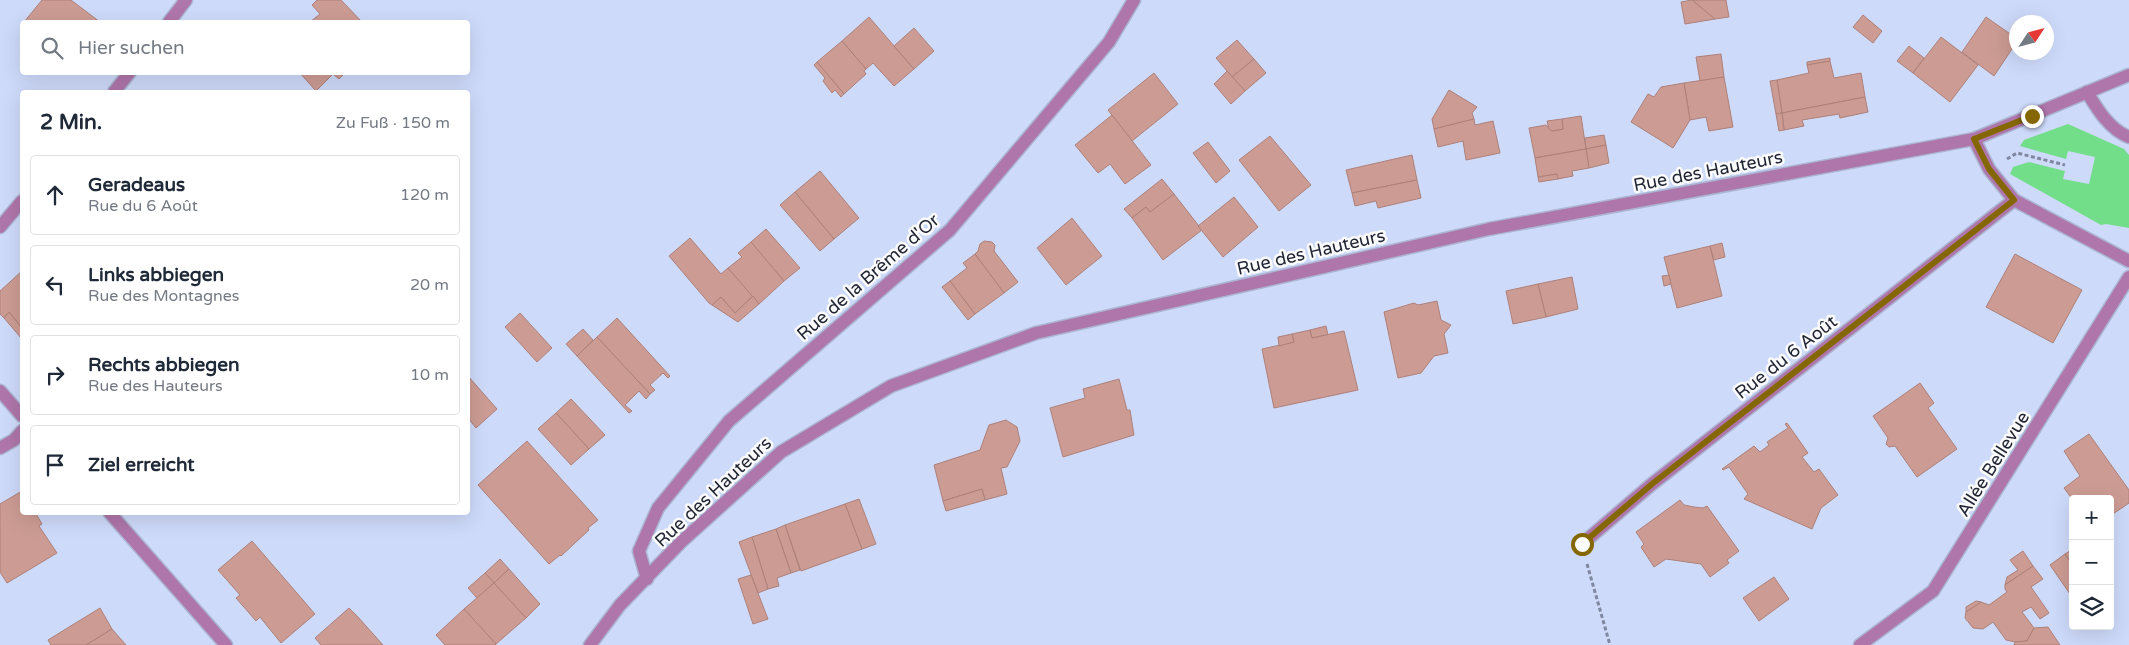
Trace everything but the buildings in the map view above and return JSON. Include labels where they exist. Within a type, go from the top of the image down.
[{"type":"street","points":[[171,20],[186,0]]},
{"type":"street","name":"Rue de la Brême d'Or","points":[[647,579],[640,551],[658,508],[729,421],[950,230],[1109,42],[1134,0]]},
{"type":"street","points":[[116,90],[128,75]]},
{"type":"street","name":"Rue des Hauteurs","points":[[590,645],[620,605],[682,542],[780,452],[891,386],[1036,333],[1489,229],[1974,139],[2129,75]]},
{"type":"street","points":[[2087,92],[2098,110],[2120,134],[2129,137]]},
{"type":"street","points":[[1974,139],[1989,169],[2014,200],[2129,261]]},
{"type":"street","name":"Rue du 6 Août","points":[[1582,544],[1652,484],[2014,200]]},
{"type":"street","points":[[0,227],[20,203]]},
{"type":"street","name":"Allée Bellevue","points":[[1860,645],[1933,591],[2129,277]]},
{"type":"street","points":[[0,391],[20,414]]},
{"type":"street","points":[[0,448],[14,440],[20,433]]},
{"type":"street","points":[[112,515],[226,645]]},
{"type":"path","points":[[1989,169],[2017,153],[2066,166]]},
{"type":"path","points":[[1582,544],[1610,645]]},
{"type":"green space","points":[[2068,124],[2124,149],[2129,155],[2129,228],[2106,224],[2101,225],[2010,174],[2013,167],[2029,162],[2065,171],[2063,179],[2089,184],[2095,157],[2068,151],[2066,159],[2020,146],[2024,140]]},
{"type":"route","points":[[1582,544],[1652,484],[2014,200],[1989,169],[1974,139],[2032,116]]}]
